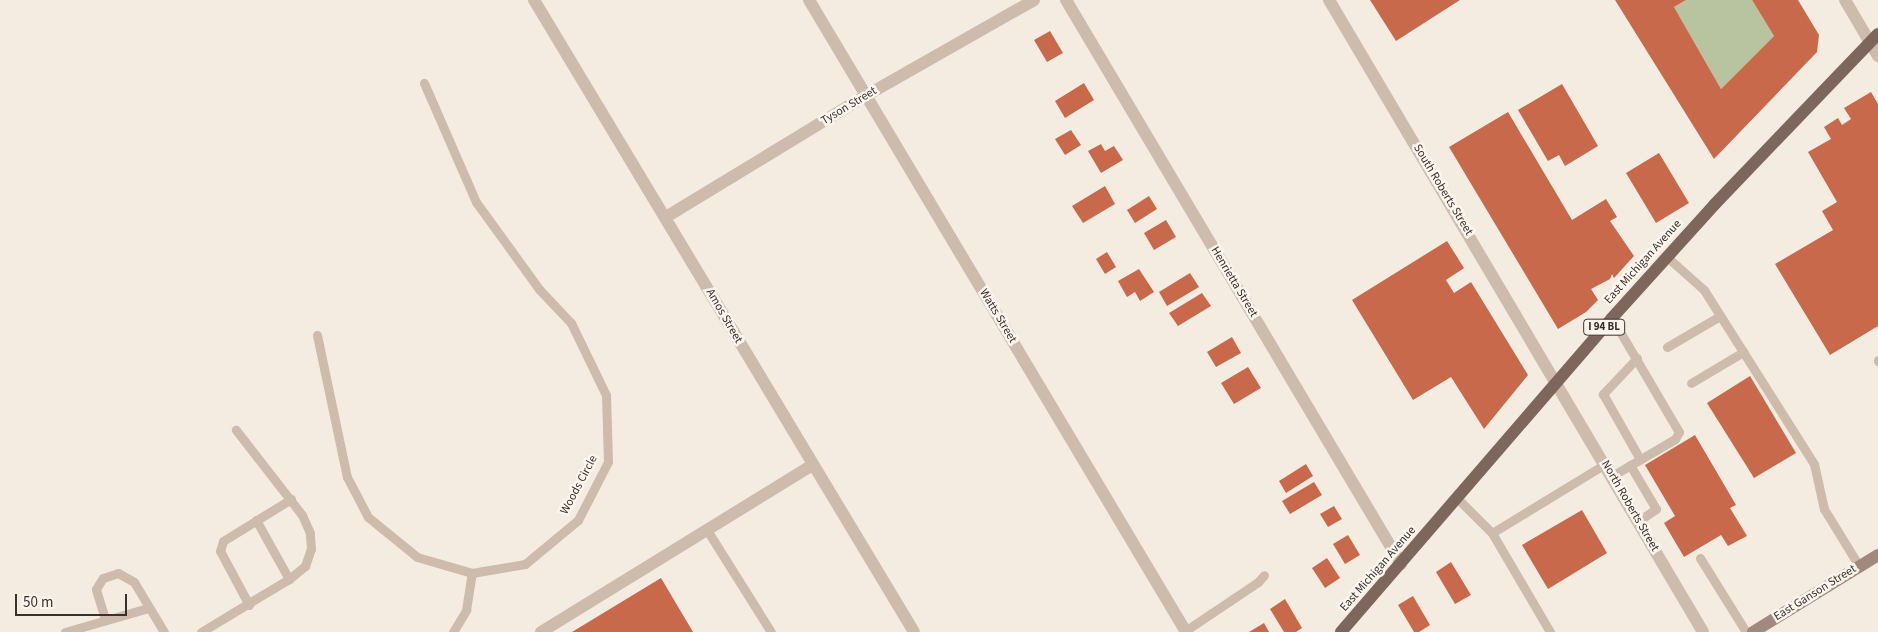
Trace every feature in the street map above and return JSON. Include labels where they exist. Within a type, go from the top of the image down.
[{"type":"main road","name":"East Michigan Avenue","points":[[1341,632],[1401,564],[1556,380],[1667,257],[1874,38]]},
{"type":"street","name":"Amos Street","points":[[534,0],[666,217],[811,466],[914,632]]},
{"type":"street","name":"Watts Street","points":[[809,0],[1185,632]]},
{"type":"street","name":"Tyson Street","points":[[666,217],[867,95],[1034,0]]},
{"type":"street","name":"Henrietta Street","points":[[1066,0],[1401,564]]},
{"type":"street","name":"South Roberts Street","points":[[1329,0],[1556,380]]},
{"type":"street","points":[[1845,0],[1874,38],[1878,56]]},
{"type":"street","name":"North Roberts Street","points":[[1556,380],[1703,632]]},
{"type":"street","points":[[541,632],[811,466]]},
{"type":"street","name":"East Ganson Street","points":[[1753,632],[1878,555]]},
{"type":"lane","name":"Woods Circle","points":[[317,335],[347,477],[368,517],[417,557],[472,573],[525,564],[578,520],[608,462],[606,395],[571,323],[539,289],[476,202],[424,82]]},
{"type":"lane","points":[[1667,257],[1704,290],[1814,464],[1824,509],[1859,566]]},
{"type":"lane","points":[[1667,347],[1720,316]]},
{"type":"lane","points":[[1612,318],[1679,432],[1675,439],[1612,476]]},
{"type":"lane","points":[[1691,383],[1743,352]]},
{"type":"lane","points":[[1637,358],[1603,394],[1640,460]]},
{"type":"lane","points":[[201,632],[289,579],[305,566],[311,549],[310,533],[291,499],[236,430]]},
{"type":"lane","points":[[1492,533],[1605,464]]},
{"type":"lane","points":[[1630,465],[1656,509],[1638,521]]},
{"type":"lane","points":[[1457,498],[1492,533],[1550,632]]},
{"type":"lane","points":[[248,604],[220,550],[223,540],[291,499]]},
{"type":"lane","points":[[256,520],[289,579]]},
{"type":"lane","points":[[707,530],[770,632]]},
{"type":"lane","points":[[1700,558],[1746,632]]},
{"type":"lane","points":[[105,619],[96,589],[103,578],[118,573],[134,582],[164,632]]},
{"type":"lane","points":[[453,632],[466,610],[472,573]]},
{"type":"lane","points":[[1185,632],[1258,582],[1264,575]]},
{"type":"lane","points":[[65,632],[148,608]]},
{"type":"green space","points":[[1686,0],[1752,0],[1774,36],[1721,89],[1674,7]]},
{"type":"building","points":[[1370,0],[1460,0],[1396,41]]},
{"type":"building","points":[[1615,0],[1686,0],[1674,7],[1721,89],[1774,36],[1752,0],[1798,0],[1819,35],[1817,52],[1714,159]]},
{"type":"building","points":[[1050,31],[1063,53],[1047,62],[1034,40]]},
{"type":"building","points":[[1084,83],[1094,100],[1065,118],[1055,101]]},
{"type":"building","points":[[1562,84],[1598,146],[1565,166],[1559,155],[1548,161],[1518,110]]},
{"type":"building","points":[[1871,92],[1878,104],[1878,326],[1830,355],[1775,264],[1833,230],[1822,211],[1837,202],[1808,152],[1831,139],[1824,127],[1838,118],[1842,125],[1851,119],[1844,108]]},
{"type":"building","points":[[1508,112],[1572,220],[1606,199],[1617,217],[1610,221],[1634,256],[1614,278],[1612,274],[1610,279],[1591,289],[1598,300],[1586,312],[1558,329],[1449,147]]},
{"type":"building","points":[[1071,130],[1081,145],[1065,155],[1055,139]]},
{"type":"building","points":[[1101,144],[1105,151],[1114,146],[1123,160],[1101,173],[1088,151]]},
{"type":"building","points":[[1659,153],[1689,203],[1656,223],[1626,173]]},
{"type":"building","points":[[1105,186],[1115,204],[1083,223],[1072,206]]},
{"type":"building","points":[[1149,196],[1157,209],[1135,223],[1127,210]]},
{"type":"building","points":[[1166,220],[1176,237],[1154,250],[1144,233]]},
{"type":"building","points":[[1447,241],[1464,268],[1446,280],[1454,293],[1471,282],[1528,375],[1484,429],[1451,377],[1413,400],[1352,300]]},
{"type":"building","points":[[1107,252],[1116,267],[1105,274],[1096,259]]},
{"type":"building","points":[[1139,269],[1154,292],[1140,301],[1135,292],[1127,297],[1118,281]]},
{"type":"building","points":[[1190,273],[1199,287],[1167,306],[1159,292]]},
{"type":"building","points":[[1202,293],[1211,306],[1178,326],[1169,313]]},
{"type":"building","points":[[1232,337],[1241,353],[1216,367],[1207,352]]},
{"type":"building","points":[[1248,367],[1261,388],[1234,404],[1221,383]]},
{"type":"building","points":[[1750,376],[1796,453],[1754,478],[1707,403]]},
{"type":"building","points":[[1695,435],[1736,505],[1730,508],[1747,536],[1728,546],[1721,535],[1684,557],[1664,523],[1675,516],[1645,465]]},
{"type":"building","points":[[1306,464],[1313,476],[1286,493],[1279,481]]},
{"type":"building","points":[[1314,482],[1322,495],[1290,514],[1282,501]]},
{"type":"building","points":[[1334,506],[1342,519],[1328,527],[1320,514]]},
{"type":"building","points":[[1582,510],[1607,553],[1548,589],[1522,545]]},
{"type":"building","points":[[1348,535],[1360,555],[1345,564],[1333,544]]},
{"type":"building","points":[[1327,558],[1340,578],[1325,588],[1312,568]]},
{"type":"building","points":[[1451,562],[1471,595],[1455,604],[1436,572]]},
{"type":"building","points":[[661,578],[693,632],[572,632]]},
{"type":"building","points":[[1413,596],[1430,625],[1419,632],[1414,632],[1398,605]]},
{"type":"building","points":[[1285,599],[1302,628],[1296,632],[1284,632],[1270,609]]},
{"type":"building","points":[[1264,623],[1269,632],[1249,632]]}]
